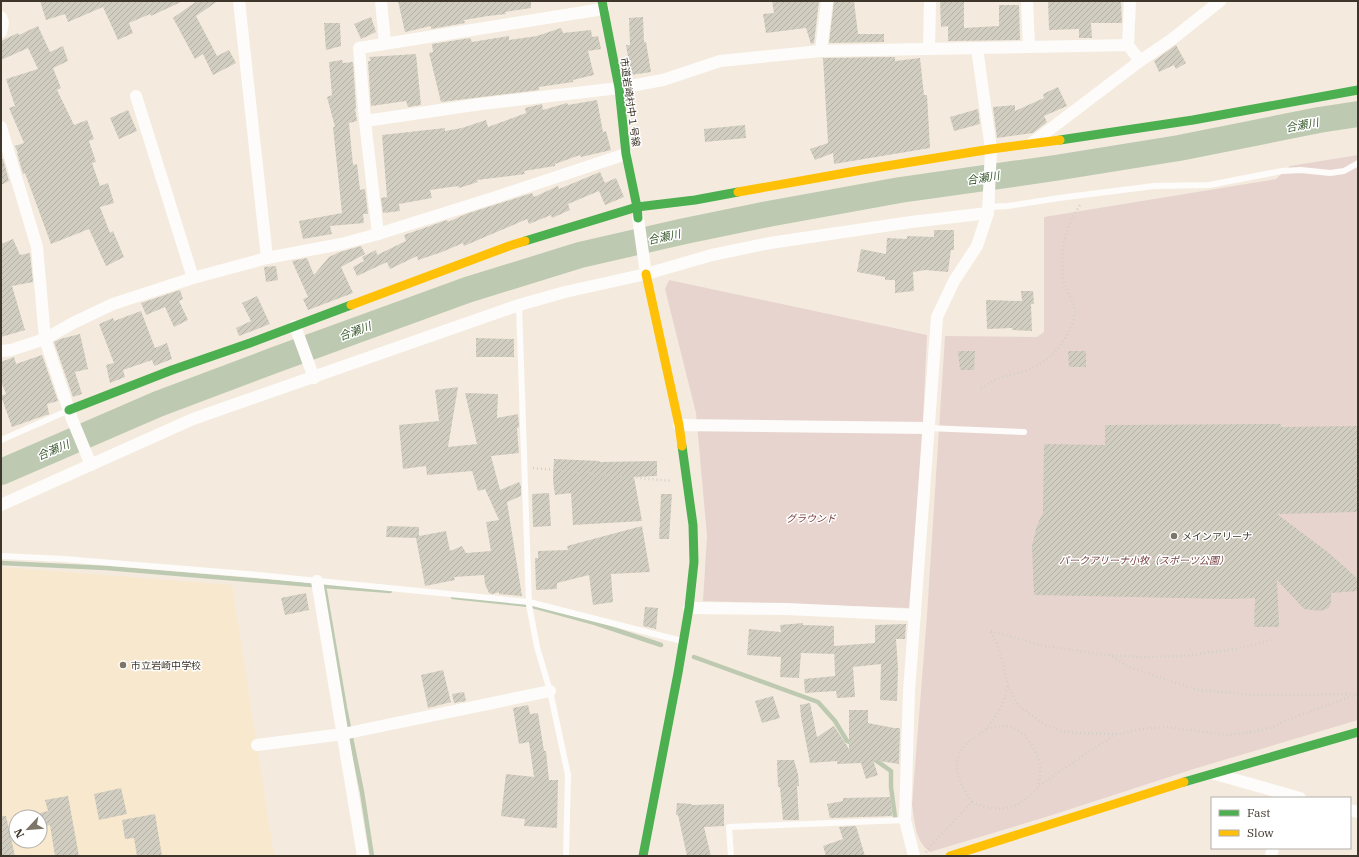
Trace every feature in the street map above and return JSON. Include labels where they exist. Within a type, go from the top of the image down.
[{"type":"street","points":[[239,1],[268,258]]},
{"type":"street","points":[[381,1],[386,43]]},
{"type":"street","points":[[821,51],[827,1]]},
{"type":"street","points":[[929,48],[930,1]]},
{"type":"street","points":[[1027,1],[1029,47]]},
{"type":"street","points":[[1130,1],[1128,45],[1140,62]]},
{"type":"street","points":[[1030,145],[1171,40],[1220,1]]},
{"type":"street","points":[[378,234],[365,121],[359,48],[602,5]]},
{"type":"street","name":"市道岩崎村中１号線","points":[[602,5],[619,88],[626,154],[637,213]]},
{"type":"street","points":[[1,17],[1,32]]},
{"type":"street","points":[[365,121],[481,104],[619,88],[663,80],[720,61],[821,51],[1128,45]]},
{"type":"street","points":[[914,856],[905,820],[909,691],[916,615],[937,317],[954,281],[977,246],[988,210],[991,149],[977,48]]},
{"type":"street","points":[[70,414],[172,370],[250,343],[509,246],[637,213],[695,200],[862,170],[991,149],[1030,145],[1193,120],[1358,90]]},
{"type":"street","points":[[136,96],[193,278]]},
{"type":"street","points":[[1,127],[37,247],[45,339],[70,414],[89,460]]},
{"type":"street","points":[[1,351],[11,350],[45,339],[73,323],[113,304],[193,278],[268,258],[341,244],[378,234],[500,196],[626,154]]},
{"type":"street","points":[[1,505],[89,460],[193,419],[314,378],[519,305],[565,292],[646,274],[712,255],[770,243],[988,210]]},
{"type":"street","points":[[637,213],[646,274],[679,425],[693,526],[694,562],[689,608],[683,642],[642,856]]},
{"type":"street","points":[[295,326],[314,378]]},
{"type":"street","points":[[679,425],[928,428]]},
{"type":"street","points":[[317,581],[345,734],[363,856]]},
{"type":"street","points":[[689,608],[787,609],[916,615]]},
{"type":"street","points":[[257,745],[345,734],[550,691]]},
{"type":"street","points":[[950,856],[1142,795],[1358,732]]},
{"type":"street","points":[[1213,774],[1286,796]]},
{"type":"lane","points":[[988,210],[1154,186],[1209,185],[1282,171],[1301,170],[1330,174],[1344,171],[1358,163]]},
{"type":"lane","points":[[519,305],[529,602],[537,647],[550,691],[568,775],[566,856]]},
{"type":"lane","points":[[1,440],[70,414]]},
{"type":"lane","points":[[928,428],[1024,432]]},
{"type":"lane","points":[[1,556],[72,560],[317,581],[529,602],[683,642]]},
{"type":"lane","points":[[731,856],[729,827],[905,820]]},
{"type":"path","points":[[981,388],[1002,377],[1025,371],[1043,362],[1056,350],[1070,332],[1074,318],[1074,307],[1063,280],[1062,259],[1064,236],[1080,205],[1099,193]]},
{"type":"path","points":[[524,468],[688,482]]},
{"type":"path","points":[[1120,734],[1077,733],[1062,731],[1044,724],[1018,705],[1008,686],[999,649],[991,631],[1044,646],[1108,655],[1142,657],[1182,656],[1236,649],[1275,639]]},
{"type":"path","points":[[1108,655],[1129,667],[1198,690],[1258,695],[1358,694]]},
{"type":"path","points":[[1008,686],[1001,707],[986,729],[966,744],[961,750],[958,758],[957,774],[960,783],[972,802],[983,807],[1004,810],[1019,805],[1033,794],[1041,784],[1114,735],[1140,729],[1169,727],[1227,735],[1252,732],[1271,728],[1289,719],[1358,694]]},
{"type":"path","points":[[986,729],[1000,726],[1012,727],[1024,735],[1033,747],[1039,763],[1041,774],[1037,789]]},
{"type":"path","points":[[924,856],[932,844],[972,802]]},
{"type":"shaded area","name":"市立岩崎中学校","points":[[1,567],[232,585],[274,856],[1,856]]},
{"type":"green space","name":"パークアリーナ小牧（スポーツ公園）","points":[[1358,155],[1358,720],[1197,768],[1049,816],[930,852],[921,843],[916,831],[912,805],[927,615],[945,336],[1037,337],[1044,332],[1044,217],[1276,179],[1290,166]]},
{"type":"green space","name":"グラウンド","points":[[669,280],[927,335],[923,419],[910,608],[703,601],[707,536],[696,413],[665,289]]},
{"type":"building","points":[[40,1],[183,1],[151,16],[150,14],[129,23],[133,33],[118,40],[103,7],[68,22],[65,14],[46,20]]},
{"type":"building","points":[[197,1],[218,1],[196,16],[217,56],[229,50],[236,63],[213,75],[203,54],[195,59],[173,18]]},
{"type":"building","points":[[398,1],[531,1],[531,8],[505,12],[506,14],[464,20],[465,23],[431,29],[431,26],[405,32]]},
{"type":"building","points":[[772,1],[819,1],[814,43],[811,44],[806,28],[766,33],[763,14],[774,13]]},
{"type":"building","points":[[834,1],[854,1],[858,34],[884,34],[884,42],[829,43]]},
{"type":"building","points":[[940,1],[964,1],[964,28],[999,26],[999,5],[1019,5],[1020,40],[948,41],[948,26],[941,27]]},
{"type":"building","points":[[1048,1],[1121,1],[1122,23],[1091,23],[1092,38],[1079,38],[1079,29],[1049,30]]},
{"type":"building","points":[[371,17],[376,32],[361,39],[354,24]]},
{"type":"building","points":[[643,17],[644,42],[646,42],[651,72],[631,75],[626,45],[630,45],[629,18]]},
{"type":"building","points":[[324,23],[340,23],[341,46],[326,50]]},
{"type":"building","points":[[38,26],[50,52],[63,46],[68,61],[53,68],[61,88],[57,90],[74,125],[87,120],[94,139],[89,141],[96,162],[92,163],[100,186],[108,183],[114,203],[100,207],[110,233],[113,231],[124,257],[106,266],[89,229],[51,244],[25,173],[23,174],[15,146],[24,143],[9,108],[15,106],[6,79],[38,69],[28,48],[1,60],[1,41],[18,33],[19,35]]},
{"type":"building","points":[[561,28],[563,33],[591,30],[592,37],[598,36],[601,49],[588,51],[594,75],[573,80],[573,82],[539,87],[539,90],[441,102],[429,53],[433,52],[432,44],[470,38],[472,42],[509,36],[509,40],[537,36]]},
{"type":"building","points":[[1176,45],[1186,63],[1176,69],[1174,65],[1159,72],[1154,61]]},
{"type":"building","points":[[416,54],[421,105],[408,107],[406,101],[371,106],[368,61],[371,61],[369,57]]},
{"type":"building","points":[[895,57],[895,61],[920,58],[924,95],[927,95],[930,148],[834,164],[833,153],[815,160],[810,149],[828,143],[823,58]]},
{"type":"building","points":[[342,60],[343,63],[353,62],[357,121],[349,123],[353,165],[357,164],[360,190],[365,189],[368,214],[363,214],[364,223],[330,226],[332,234],[303,239],[299,221],[342,213],[333,127],[335,127],[327,97],[332,95],[329,62]]},
{"type":"building","points":[[1058,87],[1067,106],[1044,116],[1047,122],[1033,133],[997,138],[993,107],[1015,105],[1015,111],[1044,98],[1043,94]]},
{"type":"building","points":[[597,100],[603,132],[606,131],[611,150],[581,157],[580,155],[555,164],[555,166],[524,171],[525,174],[477,180],[478,182],[459,188],[458,186],[430,190],[432,198],[399,204],[400,211],[383,213],[381,198],[387,197],[382,135],[445,128],[445,131],[462,128],[486,120],[488,127],[526,113],[525,108],[533,106],[542,104],[543,110],[567,103],[568,105]]},
{"type":"building","points":[[978,109],[980,124],[954,131],[950,117]]},
{"type":"building","points":[[128,110],[137,131],[119,139],[110,118]]},
{"type":"building","points":[[745,125],[746,138],[705,142],[704,129]]},
{"type":"building","points":[[3,159],[9,181],[1,185],[1,160]]},
{"type":"building","points":[[600,172],[605,183],[616,178],[624,197],[605,205],[599,191],[568,204],[570,210],[552,218],[551,215],[529,224],[527,219],[464,246],[463,243],[418,260],[417,256],[390,269],[387,262],[357,276],[353,267],[364,261],[362,257],[376,250],[377,255],[406,241],[404,235],[447,220],[448,222],[466,214],[532,193],[534,197],[558,186],[559,189]]},
{"type":"building","points":[[934,230],[954,230],[954,250],[951,250],[948,272],[925,270],[913,272],[914,291],[895,293],[895,280],[885,280],[885,277],[857,272],[861,249],[886,254],[887,238],[907,239],[907,236],[934,237]]},
{"type":"building","points":[[13,239],[20,255],[30,253],[33,282],[12,286],[25,330],[1,337],[1,244]]},
{"type":"building","points":[[361,246],[365,254],[341,267],[353,293],[308,310],[303,299],[308,297],[292,261],[307,258],[314,275],[329,257]]},
{"type":"building","points":[[276,266],[278,280],[266,282],[264,267]]},
{"type":"building","points":[[180,290],[183,299],[179,301],[188,320],[174,327],[165,307],[146,315],[141,303]]},
{"type":"building","points":[[1021,291],[1033,291],[1034,304],[1031,304],[1032,331],[1012,330],[1012,328],[987,329],[986,300],[1022,301]]},
{"type":"building","points":[[257,296],[270,324],[239,336],[236,328],[251,321],[242,303]]},
{"type":"building","points":[[141,311],[155,348],[167,343],[172,359],[154,366],[152,360],[123,370],[125,377],[110,383],[106,365],[114,363],[99,324],[113,318],[114,321]]},
{"type":"building","points":[[80,334],[88,369],[75,372],[82,394],[73,397],[54,342]]},
{"type":"building","points":[[476,338],[514,339],[514,357],[476,357]]},
{"type":"building","points":[[958,351],[975,351],[974,370],[960,370]]},
{"type":"building","points":[[1068,351],[1086,351],[1086,367],[1069,367]]},
{"type":"building","points":[[42,355],[58,401],[47,404],[49,414],[12,427],[1,396],[6,394],[1,381],[1,362],[14,357],[16,364]]},
{"type":"building","points":[[458,387],[448,447],[477,444],[465,393],[498,394],[497,418],[518,414],[519,427],[517,428],[519,453],[491,456],[500,490],[519,482],[521,486],[521,496],[507,502],[522,596],[499,594],[499,592],[493,594],[489,593],[485,584],[484,575],[454,577],[455,580],[425,586],[416,538],[386,537],[387,526],[419,527],[419,536],[446,531],[450,551],[462,546],[466,553],[491,551],[486,522],[499,520],[485,489],[478,491],[472,471],[427,475],[426,466],[403,469],[399,425],[439,421],[435,390]]},
{"type":"building","points":[[1281,424],[1281,427],[1358,426],[1358,512],[1277,514],[1329,553],[1358,579],[1358,591],[1331,593],[1331,603],[1329,608],[1320,611],[1304,609],[1277,580],[1279,627],[1254,627],[1255,598],[1228,599],[1034,595],[1032,546],[1037,525],[1043,513],[1044,444],[1105,445],[1105,425]]},
{"type":"building","points":[[554,459],[600,461],[599,462],[657,461],[657,476],[634,477],[642,521],[573,525],[571,493],[555,495],[553,480]]},
{"type":"building","points":[[549,493],[551,526],[533,527],[532,494]]},
{"type":"building","points":[[661,494],[672,494],[669,539],[659,539]]},
{"type":"building","points":[[642,526],[650,572],[611,574],[613,602],[593,605],[589,575],[557,583],[557,589],[536,590],[535,558],[538,558],[538,551],[568,550],[567,546]]},
{"type":"building","points":[[306,593],[309,610],[285,615],[281,598]]},
{"type":"building","points":[[645,607],[658,608],[656,629],[643,626]]},
{"type":"building","points":[[803,623],[803,625],[834,626],[834,654],[801,653],[799,678],[780,677],[781,657],[747,655],[749,629],[781,632],[780,625]]},
{"type":"building","points":[[906,624],[905,639],[896,639],[898,668],[897,701],[880,700],[881,664],[853,667],[855,697],[837,698],[836,691],[805,693],[804,679],[835,676],[834,646],[875,643],[875,625]]},
{"type":"building","points":[[443,670],[451,702],[428,708],[421,675]]},
{"type":"building","points":[[464,692],[466,701],[454,703],[452,694]]},
{"type":"building","points":[[773,696],[780,718],[762,723],[755,701]]},
{"type":"building","points":[[810,703],[817,737],[834,726],[849,749],[849,710],[868,710],[868,723],[900,728],[899,764],[873,760],[878,775],[866,779],[861,763],[837,764],[837,761],[810,763],[800,705]]},
{"type":"building","points":[[528,705],[530,714],[538,713],[544,751],[546,751],[549,780],[558,780],[557,828],[524,826],[525,819],[501,816],[506,774],[534,777],[529,742],[519,744],[513,708]]},
{"type":"building","points":[[777,760],[794,760],[798,774],[799,786],[797,786],[799,820],[783,820],[780,787],[778,787]]},
{"type":"building","points":[[121,788],[127,814],[99,820],[94,794]]},
{"type":"building","points":[[68,796],[79,856],[55,856],[50,825],[48,825],[48,809],[45,800]]},
{"type":"building","points":[[891,797],[892,816],[830,818],[827,804],[843,801],[843,798]]},
{"type":"building","points":[[677,803],[692,805],[724,804],[724,826],[704,827],[711,856],[687,856],[678,815],[676,815]]},
{"type":"building","points":[[155,814],[162,856],[137,856],[134,838],[125,839],[122,820]]},
{"type":"building","points":[[1,816],[6,816],[8,825],[8,849],[13,849],[15,856],[1,856]]},
{"type":"building","points":[[856,826],[865,856],[826,856],[823,846],[843,839],[839,827]]},
{"type":"waterway","name":"合瀬川","points":[[1,472],[158,404],[272,361],[467,290],[580,255],[768,214],[900,190],[1055,168],[1179,148],[1319,120],[1358,114]]},
{"type":"waterway","points":[[1,563],[106,568],[324,586],[345,708],[362,792],[372,856]]},
{"type":"waterway","points":[[324,586],[390,591]]},
{"type":"waterway","points":[[453,597],[529,605],[595,623],[661,645]]},
{"type":"waterway","points":[[694,657],[818,702],[835,721],[847,741],[854,744]]},
{"type":"waterway","points":[[871,757],[891,771],[891,787],[895,817]]},
{"type":"traffic: fast","points":[[602,1],[619,88],[626,154],[638,218]]},
{"type":"traffic: fast","points":[[1060,140],[1193,120],[1358,90]]},
{"type":"traffic: fast","points":[[525,241],[637,207],[695,200],[738,192]]},
{"type":"traffic: fast","points":[[69,410],[172,370],[250,343],[351,305]]},
{"type":"traffic: fast","points":[[643,856],[678,673],[689,608],[694,562],[693,525],[682,446]]},
{"type":"traffic: fast","points":[[1184,782],[1358,732]]},
{"type":"traffic: slow","points":[[738,192],[991,149],[1060,140]]},
{"type":"traffic: slow","points":[[351,305],[525,241]]},
{"type":"traffic: slow","points":[[646,274],[679,425],[682,446]]},
{"type":"traffic: slow","points":[[950,856],[1184,782]]},
{"type":"place","name":"メインアリーナ","points":[[1174,536]]},
{"type":"place","name":"市立岩崎中学校","points":[[123,665]]}]
